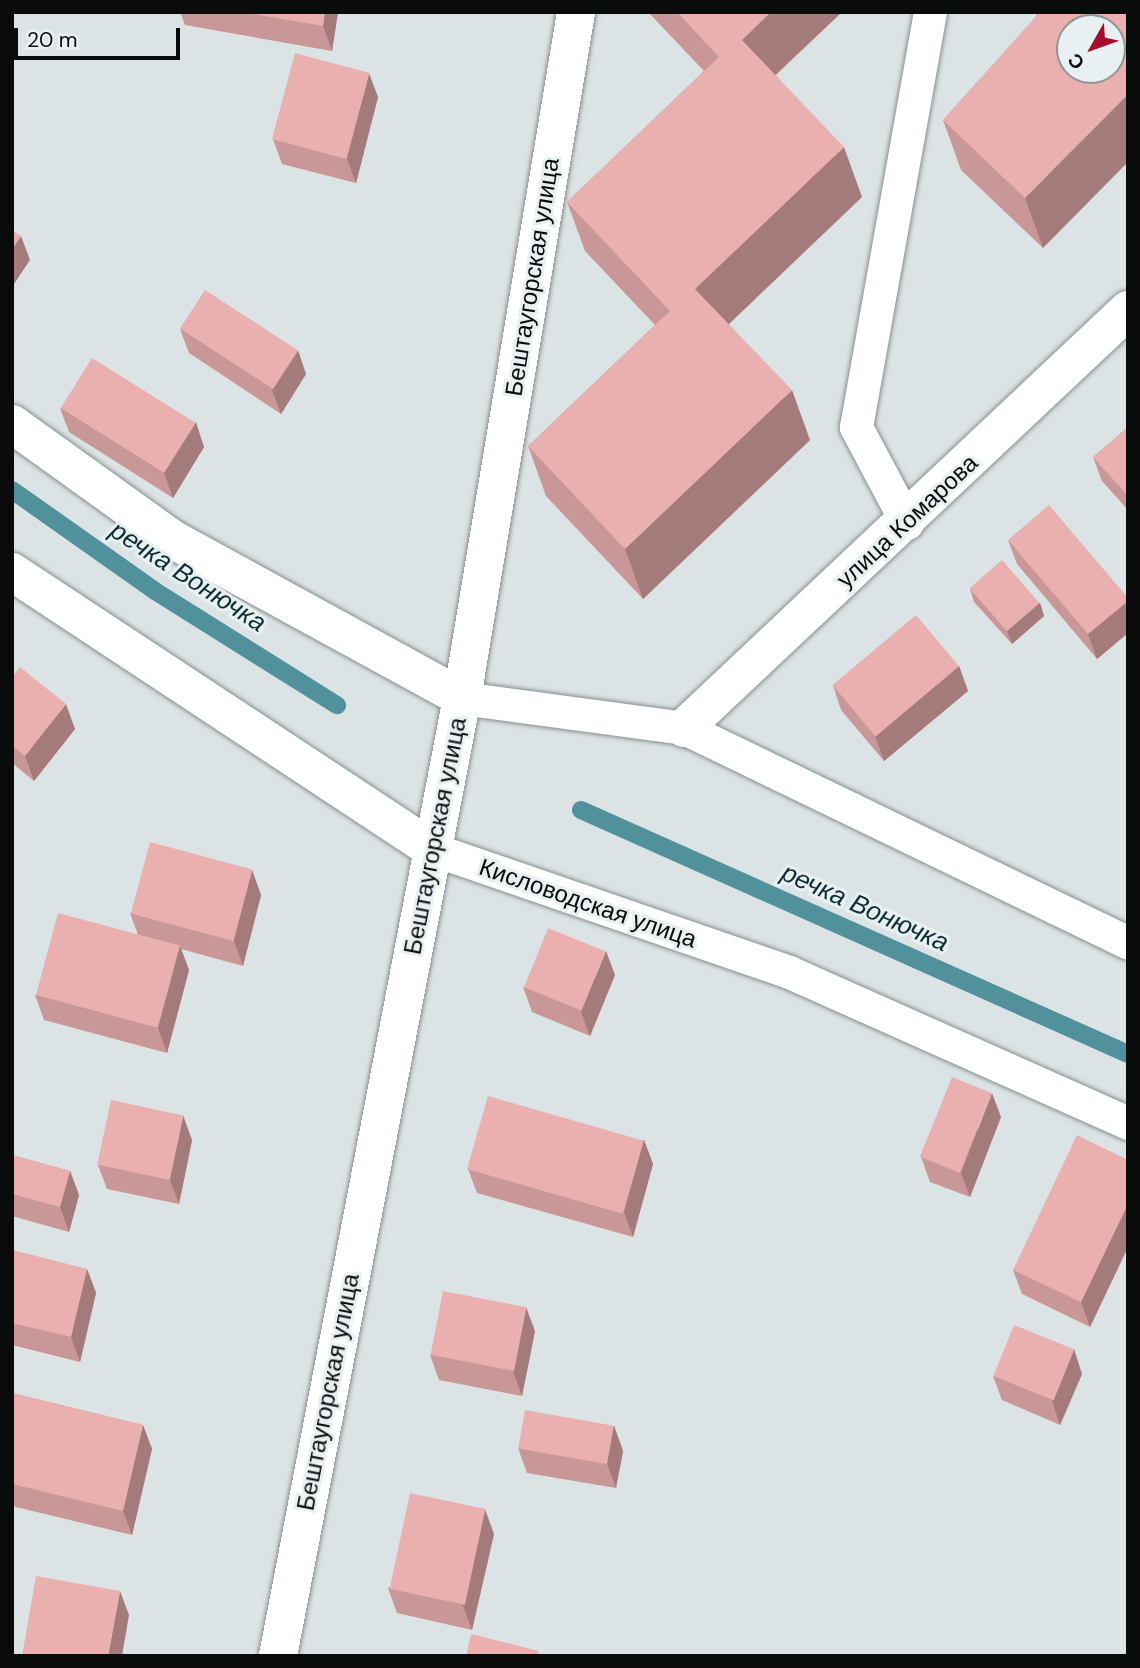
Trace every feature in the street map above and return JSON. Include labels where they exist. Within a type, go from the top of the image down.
[{"type":"street","name":"Бештаугорская улица","points":[[278,1656],[462,698],[576,12]]},
{"type":"street","name":"улица Комарова","points":[[684,728],[907,523],[1128,310]]},
{"type":"street","points":[[12,424],[172,539],[462,698]]},
{"type":"street","name":"Кисловодская улица","points":[[12,572],[432,849]]},
{"type":"lane","points":[[907,523],[856,427],[930,12]]},
{"type":"lane","points":[[462,698],[684,728],[1128,943]]},
{"type":"lane","name":"Кисловодская улица","points":[[432,849],[789,972],[1128,1123]]},
{"type":"building","points":[[242,12],[325,12],[323,26]]},
{"type":"building","points":[[677,12],[771,12],[742,40],[844,147],[695,289],[792,390],[625,549],[528,446],[670,311],[567,202],[719,57]]},
{"type":"building","points":[[1040,12],[1128,12],[1128,94],[1025,198],[943,120]]},
{"type":"building","points":[[295,53],[369,73],[346,159],[272,139]]},
{"type":"building","points":[[12,230],[21,236],[12,249]]},
{"type":"building","points":[[205,290],[298,350],[273,389],[180,329]]},
{"type":"building","points":[[92,358],[195,423],[164,473],[61,408]]},
{"type":"building","points":[[1128,427],[1128,496],[1093,457]]},
{"type":"building","points":[[1049,505],[1128,598],[1128,601],[1088,634],[1008,540]]},
{"type":"building","points":[[1002,560],[1039,603],[1007,631],[970,588]]},
{"type":"building","points":[[916,615],[959,666],[876,736],[833,685]]},
{"type":"building","points":[[20,667],[66,704],[25,756],[12,745],[12,677]]},
{"type":"building","points":[[150,842],[252,869],[233,941],[131,913]]},
{"type":"building","points":[[58,913],[180,946],[158,1028],[36,995]]},
{"type":"building","points":[[548,928],[605,951],[582,1011],[524,987]]},
{"type":"building","points":[[952,1077],[992,1093],[960,1173],[920,1157]]},
{"type":"building","points":[[488,1096],[644,1141],[623,1214],[467,1169]]},
{"type":"building","points":[[111,1100],[183,1115],[170,1180],[97,1165]]},
{"type":"building","points":[[1077,1135],[1128,1160],[1128,1204],[1081,1302],[1013,1270]]},
{"type":"building","points":[[12,1155],[70,1171],[60,1207],[12,1194]]},
{"type":"building","points":[[13,1250],[87,1269],[71,1337],[12,1323]]},
{"type":"building","points":[[443,1291],[526,1307],[514,1371],[431,1355]]},
{"type":"building","points":[[1014,1325],[1074,1349],[1054,1400],[993,1376]]},
{"type":"building","points":[[12,1393],[143,1425],[123,1511],[12,1484]]},
{"type":"building","points":[[525,1410],[614,1426],[607,1464],[518,1448]]},
{"type":"building","points":[[410,1493],[485,1509],[465,1605],[390,1589]]},
{"type":"building","points":[[36,1576],[120,1591],[108,1656],[22,1656]]},
{"type":"building","points":[[471,1634],[539,1651],[537,1656],[466,1656]]},
{"type":"waterway","name":"речка Вонючка","points":[[12,490],[155,591],[337,705]]},
{"type":"waterway","name":"речка Вонючка","points":[[581,810],[1128,1054]]}]
